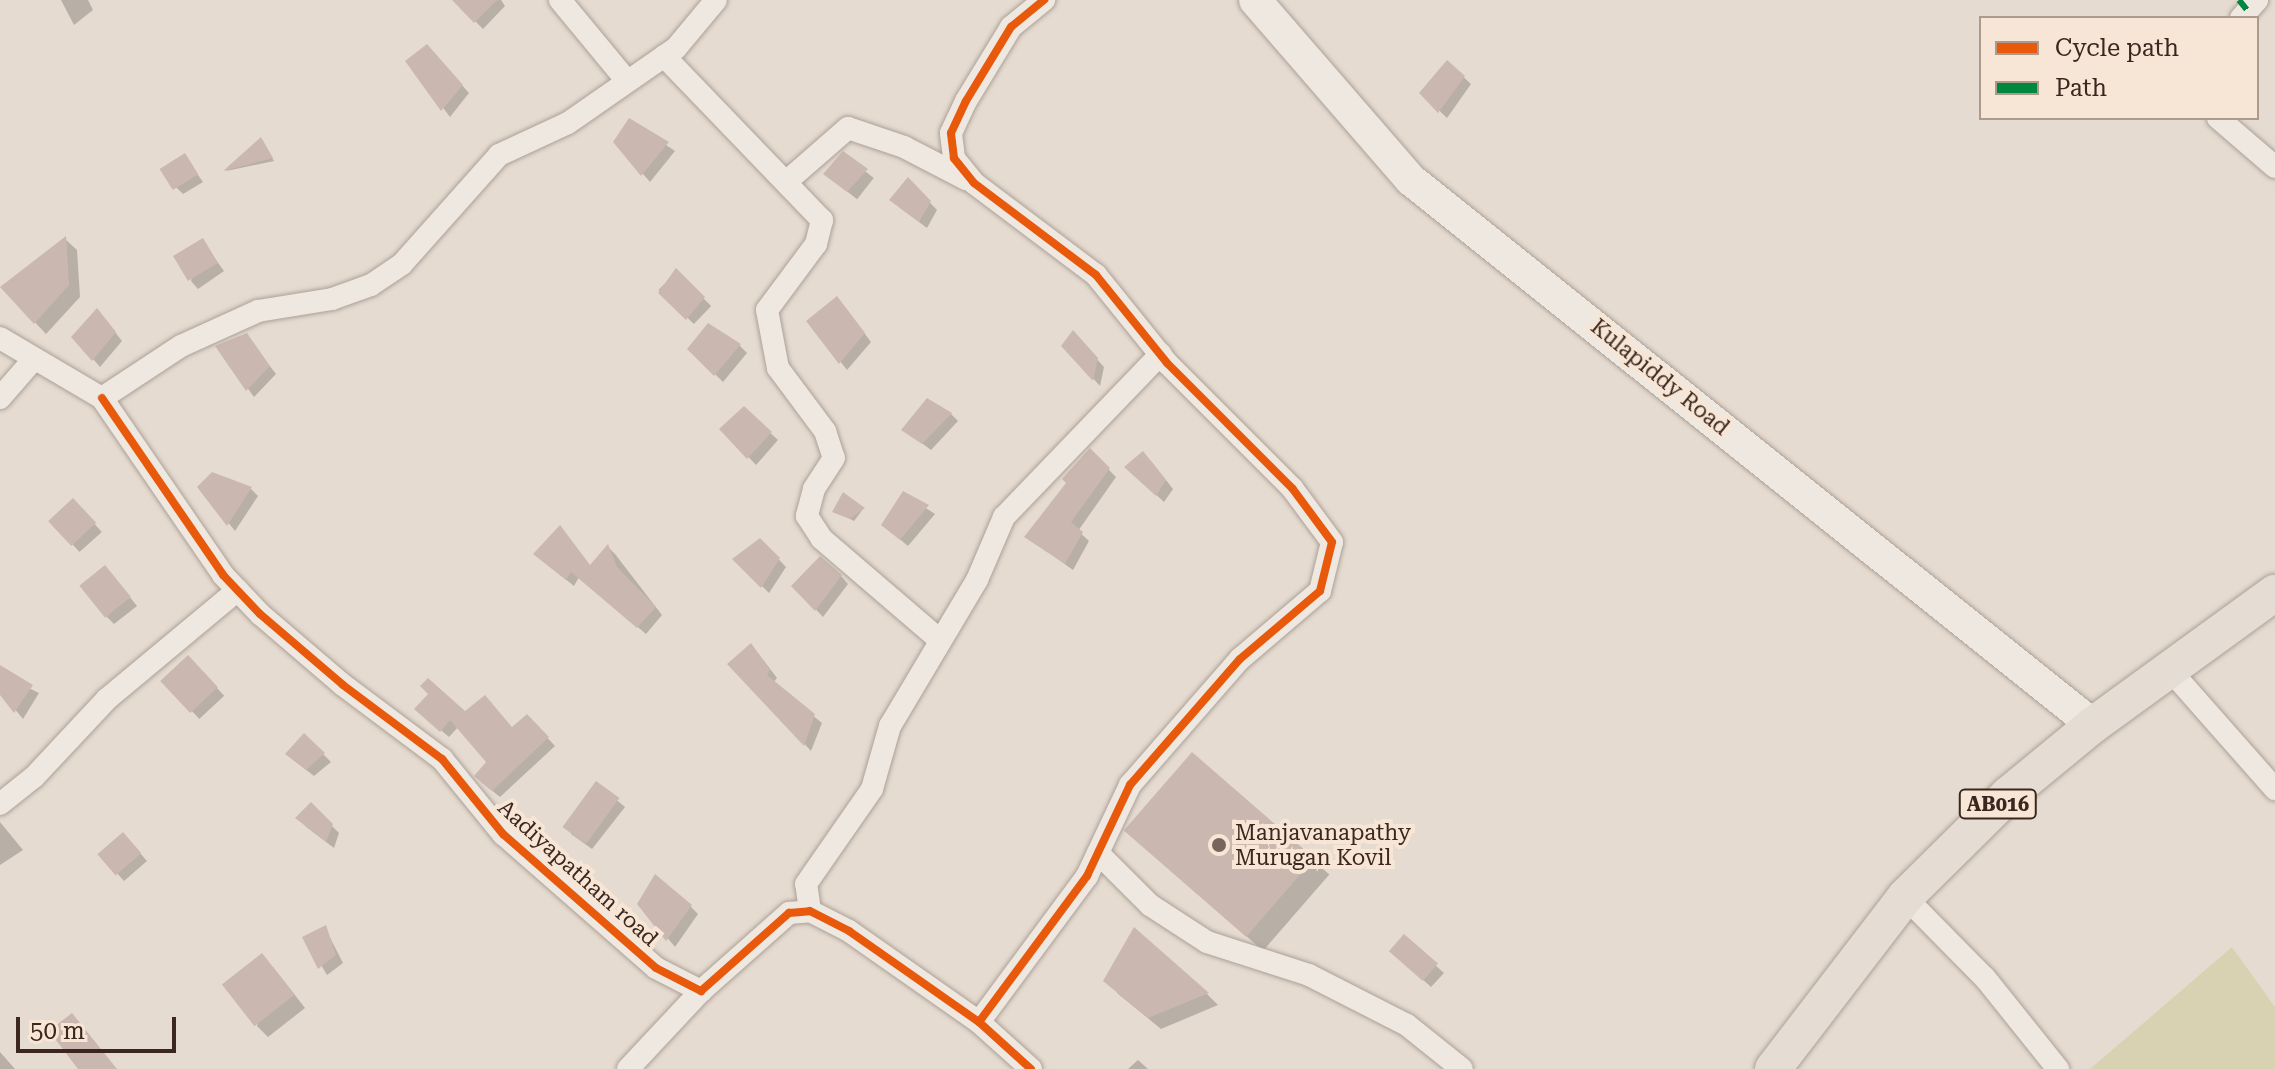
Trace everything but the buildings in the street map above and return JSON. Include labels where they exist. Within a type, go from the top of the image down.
[{"type":"main road","name":"Kulapiddy Road","points":[[1255,0],[1411,180],[2093,725]]},
{"type":"main road","name":"AB016","points":[[1773,1069],[1905,897],[2008,795],[2093,725],[2275,593]]},
{"type":"street","points":[[560,0],[627,81]]},
{"type":"street","points":[[0,338],[102,398],[181,346],[258,311],[332,299],[371,285],[402,264],[499,155],[568,123],[664,56],[716,0]]},
{"type":"street","points":[[974,183],[954,158],[951,133],[1011,27],[1044,0]]},
{"type":"street","points":[[2243,16],[2257,0]]},
{"type":"street","points":[[664,56],[822,220],[816,244],[767,310],[778,368],[825,431],[834,458],[814,489],[807,516],[822,539],[940,640]]},
{"type":"street","points":[[2220,120],[2275,167]]},
{"type":"street","points":[[786,182],[848,128],[904,147],[974,183],[1096,275],[1161,354],[1292,488],[1332,542],[1320,591],[1240,659],[1130,785],[1087,876],[979,1022]]},
{"type":"street","points":[[810,911],[806,884],[872,789],[890,726],[977,580],[1004,517],[1161,354]]},
{"type":"street","points":[[0,398],[33,360]]},
{"type":"street","name":"Aadiyapatham road","points":[[102,398],[238,590],[343,685],[442,759],[503,834],[656,968],[701,991]]},
{"type":"street","points":[[0,804],[34,777],[107,699],[238,590]]},
{"type":"street","points":[[2170,670],[2275,789]]},
{"type":"street","points":[[1098,853],[1150,905],[1207,942],[1309,975],[1407,1025],[1462,1069]]},
{"type":"street","points":[[1905,897],[1985,978],[2058,1069]]},
{"type":"street","points":[[628,1069],[701,991],[789,913],[810,911],[849,931],[979,1022],[1031,1069]]},
{"type":"shaded area","points":[[2232,947],[2275,1007],[2275,1069],[2090,1069]]},
{"type":"marked path","points":[[2239,0],[2248,11]]},
{"type":"cycle path","points":[[979,1022],[1087,876],[1130,785],[1240,659],[1320,591],[1332,542],[1292,488],[1167,363],[1096,275],[974,183],[954,158],[951,133],[966,101],[1011,27],[1044,0]]},
{"type":"cycle path","points":[[102,398],[223,575],[260,614],[343,685],[442,759],[503,834],[656,968],[701,991],[789,913],[810,911],[849,931],[979,1022],[1031,1069]]},
{"type":"place","name":"Manjavanapathy Murugan Kovil","points":[[1219,845]]}]
